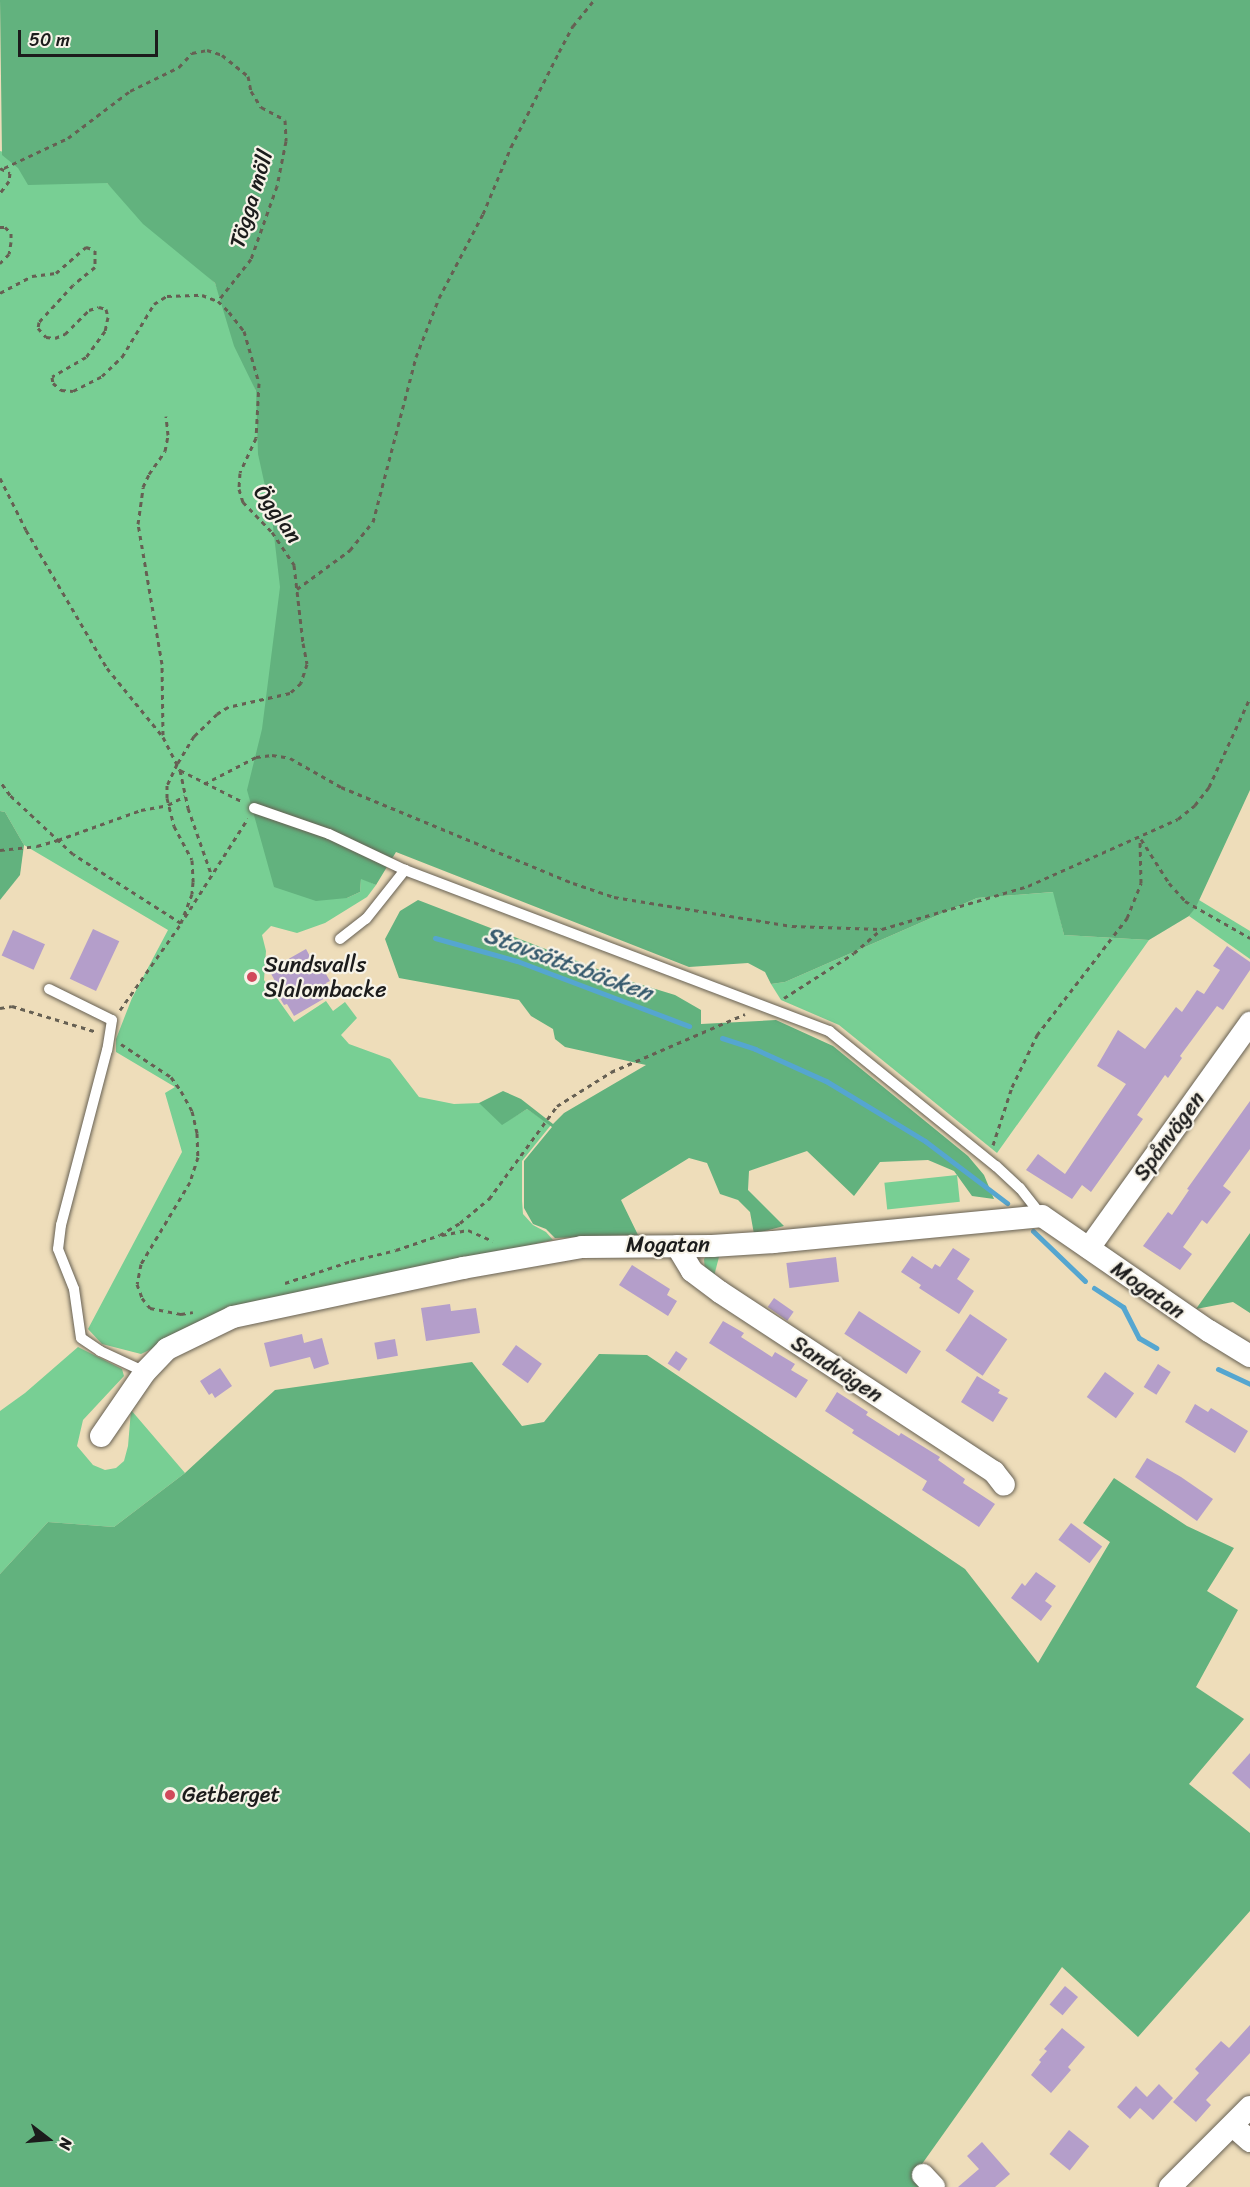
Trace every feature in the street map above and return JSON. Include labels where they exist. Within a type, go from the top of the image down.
[{"type":"street","name":"Spånvägen","points":[[1089,1248],[1250,1023]]},
{"type":"street","name":"Mogatan","points":[[101,1436],[145,1372],[167,1349],[233,1317],[463,1268],[504,1263],[582,1247],[616,1244],[677,1246],[774,1242],[1042,1216],[1209,1331],[1250,1356]]},
{"type":"street","name":"Sandvägen","points":[[677,1246],[692,1271],[701,1278],[994,1472],[1004,1485]]},
{"type":"street","points":[[1170,2187],[1250,2107]]},
{"type":"street","points":[[1233,2126],[1250,2141]]},
{"type":"lane","points":[[254,808],[329,834],[405,870],[829,1031],[988,1160],[1020,1188],[1042,1216]]},
{"type":"lane","points":[[340,939],[366,919],[405,870]]},
{"type":"lane","points":[[49,988],[112,1020],[110,1037],[61,1225],[58,1249],[74,1289],[81,1338],[100,1351],[145,1372]]},
{"type":"path","points":[[297,589],[350,550],[373,522],[416,357],[439,298],[483,214],[511,147],[559,52],[573,26],[594,0]]},
{"type":"path","name":"Tögga möll","points":[[2,168],[68,138],[130,91],[179,67],[192,53],[207,50],[222,55],[248,76],[251,92],[261,107],[285,120],[286,141],[277,186],[251,260],[218,301]]},
{"type":"path","points":[[0,194],[9,181],[10,172],[2,168]]},
{"type":"path","points":[[0,227],[5,227],[11,233],[9,254],[0,263]]},
{"type":"path","points":[[0,293],[32,276],[56,273],[86,247],[95,250],[95,267],[73,285],[39,322],[38,328],[46,337],[55,338],[65,334],[89,310],[99,307],[106,309],[108,317],[105,331],[86,357],[52,377],[53,383],[61,390],[74,391],[102,376],[122,357],[154,304],[166,296],[202,295],[218,301]]},
{"type":"path","name":"Ögglan","points":[[181,923],[192,894],[192,860],[174,826],[168,805],[167,785],[177,764],[194,736],[228,707],[290,693],[302,682],[308,664],[294,565],[272,532],[243,502],[239,489],[240,473],[256,438],[259,383],[244,331],[218,301]]},
{"type":"path","points":[[163,737],[162,664],[138,524],[143,487],[148,474],[165,452],[168,435],[166,416]]},
{"type":"path","points":[[0,478],[26,530],[106,668],[163,737],[180,770],[185,796],[212,876]]},
{"type":"path","points":[[204,784],[256,757],[272,755],[290,758],[342,787],[573,883],[614,897],[792,926],[882,928],[1010,892],[1140,838],[1178,819],[1195,805],[1209,787],[1250,698]]},
{"type":"path","points":[[112,1020],[181,923],[254,808],[180,770]]},
{"type":"path","points":[[0,782],[10,795],[73,854],[181,923]]},
{"type":"path","points":[[0,850],[37,846],[58,840],[141,810],[168,805],[185,796]]},
{"type":"path","points":[[1140,838],[1169,883],[1185,901],[1250,938]]},
{"type":"path","points":[[988,1160],[1012,1087],[1037,1035],[1127,918],[1141,883],[1140,838]]},
{"type":"path","points":[[440,1235],[460,1223],[489,1199],[557,1106],[611,1072],[782,1000],[854,952],[882,928]]},
{"type":"path","points":[[0,1008],[12,1006],[76,1024],[110,1037],[171,1077],[192,1111],[197,1133],[198,1156],[192,1174],[141,1264],[137,1284],[142,1298],[150,1308],[181,1314],[199,1311]]},
{"type":"path","points":[[274,1287],[351,1261],[396,1250],[440,1235],[468,1230],[484,1235],[498,1245],[504,1263]]},
{"type":"green space","points":[[0,0],[1250,0],[1250,790],[1196,907],[1189,916],[1149,940],[1064,935],[1053,892],[977,898],[785,982],[771,984],[765,972],[748,963],[689,967],[396,852],[376,885],[361,879],[360,892],[347,898],[316,901],[274,887],[247,790],[262,729],[280,587],[272,518],[258,454],[256,391],[234,346],[215,283],[143,224],[107,183],[28,185],[18,168],[2,155]]},
{"type":"green space","points":[[0,151],[107,183],[215,283],[256,391],[272,518],[347,898],[360,892],[361,878],[376,885],[367,897],[325,923],[297,933],[271,926],[262,935],[266,951],[264,980],[294,1022],[326,1001],[333,1011],[345,1002],[357,1018],[341,1035],[349,1044],[390,1059],[419,1097],[454,1104],[480,1103],[502,1124],[527,1109],[551,1125],[522,1161],[522,1201],[523,1214],[553,1240],[405,1274],[166,1342],[141,1354],[102,1344],[88,1329],[182,1152],[165,1093],[175,1087],[116,1052],[116,1039],[132,998],[168,930],[24,845],[5,812],[0,811]]},
{"type":"green space","points":[[0,811],[5,812],[24,845],[20,875],[0,900]]},
{"type":"green space","points":[[1054,892],[1064,935],[1149,940],[997,1153],[839,1025],[781,1000],[771,984],[785,982],[977,898]]},
{"type":"green space","points":[[418,900],[626,980],[675,995],[701,1010],[701,1024],[776,1020],[833,1046],[968,1156],[984,1175],[994,1199],[972,1196],[954,1171],[928,1160],[880,1162],[854,1196],[807,1151],[749,1171],[748,1190],[784,1226],[754,1234],[750,1212],[738,1200],[720,1194],[707,1163],[689,1158],[621,1200],[638,1235],[555,1238],[546,1229],[533,1224],[524,1208],[524,1161],[552,1127],[527,1109],[502,1125],[479,1103],[503,1091],[521,1099],[553,1124],[564,1113],[646,1065],[565,1047],[555,1039],[553,1029],[531,1016],[519,1000],[399,978],[385,939],[400,911]]},
{"type":"green space","points":[[1199,900],[1250,931],[1250,959],[1189,916]]},
{"type":"green space","points":[[957,1175],[960,1202],[887,1209],[884,1183]]},
{"type":"green space","points":[[1250,1233],[1250,1313],[1233,1302],[1196,1309]]},
{"type":"green space","points":[[720,1253],[713,1280],[705,1272],[704,1259],[707,1255]]},
{"type":"green space","points":[[78,1347],[122,1369],[124,1376],[83,1420],[77,1446],[93,1465],[105,1470],[116,1468],[124,1461],[128,1446],[131,1410],[185,1473],[114,1527],[48,1522],[0,1574],[0,1411],[25,1393]]},
{"type":"green space","points":[[599,1354],[647,1355],[965,1569],[1038,1663],[1110,1542],[1083,1523],[1114,1478],[1187,1526],[1234,1548],[1207,1591],[1238,1610],[1196,1687],[1244,1719],[1189,1784],[1250,1833],[1250,1911],[1138,2037],[1062,1967],[922,2164],[913,2173],[924,2187],[0,2187],[0,1574],[48,1522],[114,1527],[185,1473],[275,1390],[472,1362],[522,1426],[544,1422]]},
{"type":"building","points":[[93,929],[119,941],[96,991],[70,979]]},
{"type":"building","points":[[13,930],[45,944],[34,970],[2,956]]},
{"type":"building","points":[[1227,946],[1250,962],[1250,970],[1223,1010],[1217,1006],[1180,1056],[1182,1058],[1168,1078],[1165,1075],[1137,1115],[1143,1119],[1091,1192],[1082,1185],[1072,1199],[1026,1170],[1038,1154],[1065,1174],[1126,1084],[1097,1066],[1118,1030],[1145,1049],[1176,1007],[1182,1012],[1197,990],[1204,994],[1220,970],[1213,966]]},
{"type":"building","points":[[306,949],[313,962],[317,959],[330,981],[326,983],[332,994],[294,1016],[287,1004],[284,1005],[271,983],[275,981],[269,970]]},
{"type":"building","points":[[1250,1101],[1250,1149],[1223,1186],[1231,1192],[1207,1224],[1202,1220],[1183,1247],[1192,1254],[1180,1270],[1143,1246],[1168,1212],[1172,1215],[1189,1190],[1187,1189]]},
{"type":"building","points":[[953,1248],[970,1259],[957,1279],[974,1291],[959,1314],[919,1288],[921,1285],[901,1272],[912,1256],[932,1269],[935,1264],[940,1267]]},
{"type":"building","points":[[836,1257],[839,1282],[789,1288],[786,1263]]},
{"type":"building","points":[[632,1265],[670,1289],[667,1295],[677,1301],[668,1316],[619,1285]]},
{"type":"building","points":[[774,1298],[794,1312],[787,1321],[768,1307]]},
{"type":"building","points":[[450,1304],[451,1311],[476,1308],[480,1333],[426,1341],[421,1308]]},
{"type":"building","points":[[859,1311],[921,1351],[906,1374],[844,1334]]},
{"type":"building","points":[[970,1314],[1007,1339],[983,1376],[945,1350]]},
{"type":"building","points":[[723,1321],[744,1333],[741,1337],[772,1357],[775,1352],[795,1364],[791,1370],[808,1380],[796,1398],[709,1343]]},
{"type":"building","points":[[302,1334],[304,1343],[322,1338],[329,1364],[314,1369],[310,1357],[270,1367],[264,1343]]},
{"type":"building","points":[[395,1339],[398,1356],[377,1359],[374,1343]]},
{"type":"building","points":[[516,1345],[542,1364],[528,1383],[502,1364]]},
{"type":"building","points":[[676,1351],[688,1359],[679,1371],[668,1363]]},
{"type":"building","points":[[1158,1364],[1171,1372],[1156,1395],[1144,1387]]},
{"type":"building","points":[[220,1368],[232,1386],[215,1398],[212,1393],[209,1395],[200,1381]]},
{"type":"building","points":[[1105,1372],[1134,1393],[1116,1418],[1087,1397]]},
{"type":"building","points":[[977,1376],[1000,1390],[998,1393],[1008,1398],[993,1422],[961,1402]]},
{"type":"building","points":[[837,1392],[868,1412],[866,1415],[899,1436],[901,1433],[940,1457],[938,1460],[965,1479],[963,1483],[995,1504],[979,1527],[922,1490],[927,1481],[852,1433],[854,1430],[825,1411]]},
{"type":"building","points":[[1195,1404],[1208,1412],[1211,1408],[1248,1431],[1235,1453],[1185,1422]]},
{"type":"building","points":[[1147,1458],[1181,1477],[1213,1499],[1197,1521],[1135,1477]]},
{"type":"building","points":[[1071,1523],[1102,1546],[1090,1563],[1058,1540]]},
{"type":"building","points":[[1036,1572],[1056,1586],[1045,1601],[1052,1606],[1041,1621],[1011,1598],[1022,1583],[1025,1586]]},
{"type":"building","points":[[1250,1753],[1250,1789],[1232,1773]]},
{"type":"building","points":[[1065,1986],[1078,1997],[1063,2015],[1050,2004]]},
{"type":"building","points":[[1250,2025],[1250,2053],[1206,2100],[1211,2105],[1196,2122],[1173,2102],[1199,2073],[1195,2069],[1221,2041],[1229,2048]]},
{"type":"building","points":[[1062,2028],[1085,2047],[1068,2067],[1071,2070],[1051,2093],[1031,2075],[1047,2051],[1044,2049]]},
{"type":"building","points":[[1159,2084],[1173,2098],[1153,2120],[1140,2108],[1130,2119],[1117,2107],[1136,2086],[1147,2097]]},
{"type":"building","points":[[1069,2130],[1089,2146],[1070,2170],[1049,2154]]},
{"type":"building","points":[[982,2142],[1010,2174],[995,2187],[958,2187],[979,2169],[967,2156]]},
{"type":"waterway","name":"Stavsättsbäcken","points":[[435,938],[517,961],[689,1026]]},
{"type":"waterway","name":"Stavsättsbäcken","points":[[722,1038],[755,1049],[826,1081],[925,1141],[1007,1203]]},
{"type":"waterway","name":"Stavsättsbäcken","points":[[1033,1231],[1085,1281]]},
{"type":"waterway","name":"Stavsättsbäcken","points":[[1094,1288],[1123,1307],[1139,1338],[1156,1348]]},
{"type":"waterway","name":"Stavsättsbäcken","points":[[1218,1369],[1250,1384]]},
{"type":"place","name":"Sundsvalls Slalombacke","points":[[252,977]]},
{"type":"place","name":"Getberget","points":[[170,1795]]}]
